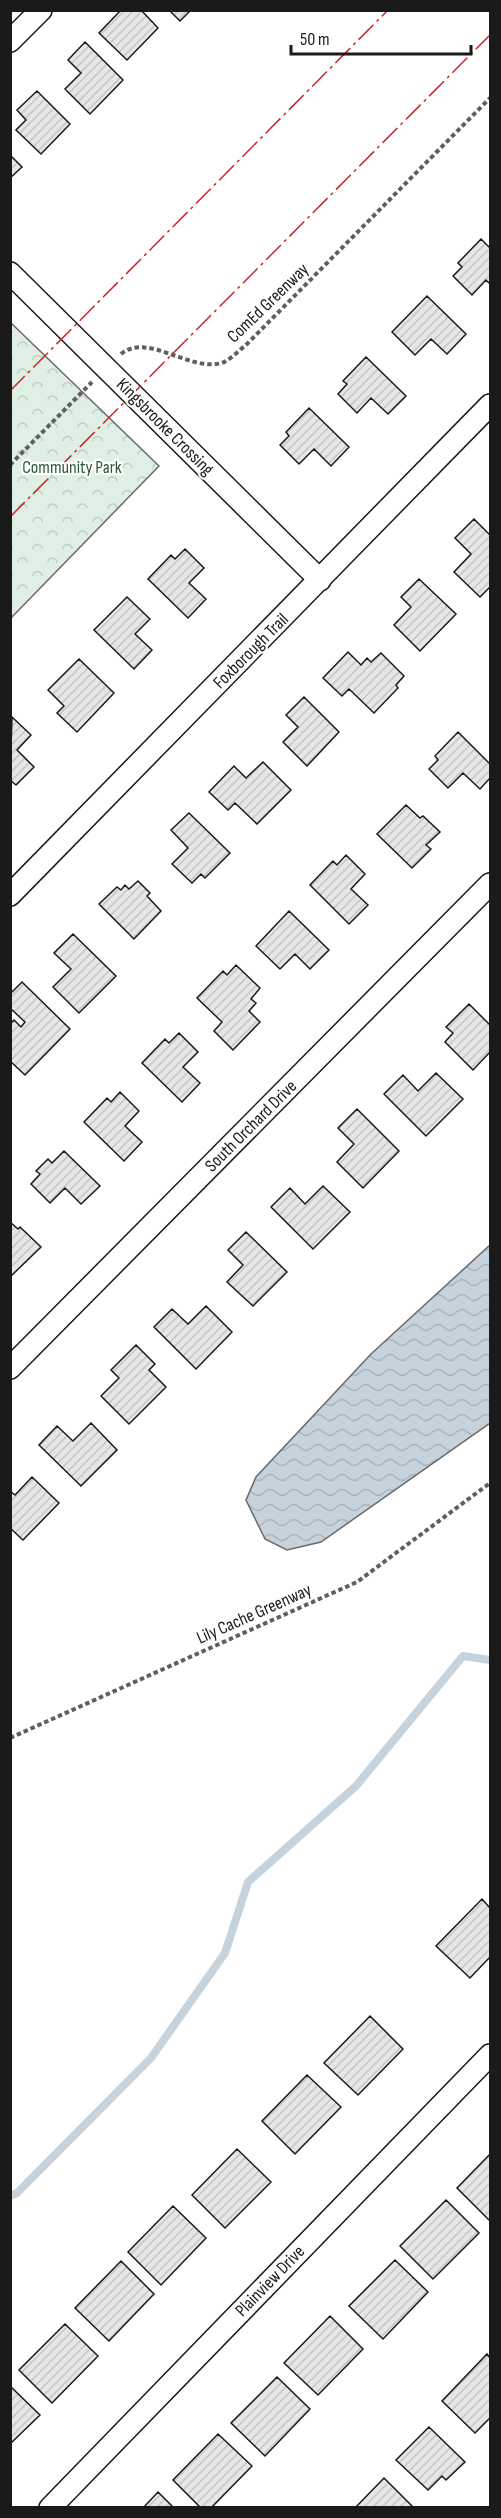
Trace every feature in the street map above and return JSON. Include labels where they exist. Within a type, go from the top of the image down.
[{"type":"street","points":[[10,41],[40,10]]},
{"type":"street","name":"Kingsbrooke Crossing","points":[[10,273],[320,580]]},
{"type":"street","name":"Foxborough Trail","points":[[10,895],[490,405]]},
{"type":"street","name":"South Orchard Drive","points":[[10,1368],[490,884]]},
{"type":"street","name":"Plainview Drive","points":[[50,2508],[490,2055]]},
{"type":"path","name":"ComEd Greenway","points":[[10,465],[106,367],[126,350],[141,346],[205,365],[224,362],[245,346],[490,98]]},
{"type":"path","name":"Lily Cache Greenway","points":[[10,1738],[357,1582],[490,1483]]},
{"type":"green space","name":"Community Park","points":[[10,322],[159,466],[11,618],[10,618]]},
{"type":"water","points":[[490,1245],[490,1423],[321,1542],[287,1550],[265,1539],[246,1500],[256,1477],[371,1354]]},
{"type":"building","points":[[121,10],[141,10],[158,28],[127,60],[99,33]]},
{"type":"building","points":[[169,10],[191,10],[180,21]]},
{"type":"building","points":[[85,42],[123,80],[90,114],[65,89],[81,73],[68,60]]},
{"type":"building","points":[[37,91],[70,124],[41,154],[16,130],[26,120],[17,110]]},
{"type":"building","points":[[10,155],[22,167],[10,178]]},
{"type":"building","points":[[481,239],[490,248],[490,284],[486,280],[472,295],[453,276],[462,267],[458,263]]},
{"type":"building","points":[[427,296],[466,334],[447,354],[431,339],[415,355],[392,332]]},
{"type":"building","points":[[366,357],[406,396],[388,414],[371,398],[357,413],[338,394],[347,384],[343,381]]},
{"type":"building","points":[[309,408],[349,447],[331,466],[314,449],[299,464],[280,445],[289,436],[286,432]]},
{"type":"building","points":[[474,519],[490,535],[490,587],[480,597],[454,572],[471,554],[455,538]]},
{"type":"building","points":[[185,549],[204,568],[189,583],[206,599],[188,618],[148,579],[171,555],[175,559]]},
{"type":"building","points":[[419,579],[456,614],[420,651],[394,625],[411,607],[401,597]]},
{"type":"building","points":[[127,597],[150,619],[135,634],[152,650],[134,669],[94,630]]},
{"type":"building","points":[[348,652],[361,665],[367,658],[371,662],[381,653],[404,676],[396,685],[398,688],[374,713],[349,689],[342,696],[323,678]]},
{"type":"building","points":[[79,659],[114,693],[77,732],[57,713],[64,706],[48,690]]},
{"type":"building","points":[[304,697],[339,732],[307,766],[283,742],[298,727],[286,715]]},
{"type":"building","points":[[12,717],[31,735],[17,750],[34,767],[16,785],[10,780]]},
{"type":"building","points":[[458,732],[490,764],[490,778],[480,789],[463,773],[448,788],[429,769],[438,760],[435,756]]},
{"type":"building","points":[[263,762],[291,790],[257,824],[235,803],[228,810],[209,792],[234,766],[246,778]]},
{"type":"building","points":[[406,805],[420,818],[423,816],[440,832],[426,845],[431,849],[412,868],[377,834]]},
{"type":"building","points":[[189,813],[230,853],[205,878],[201,874],[192,883],[172,864],[188,848],[171,830]]},
{"type":"building","points":[[346,855],[365,874],[351,889],[368,905],[349,924],[310,885],[333,861],[337,865]]},
{"type":"building","points":[[138,881],[150,893],[147,896],[161,911],[134,939],[99,904],[117,887],[121,890],[125,885],[129,889]]},
{"type":"building","points":[[289,911],[329,950],[310,969],[295,954],[280,969],[256,946]]},
{"type":"building","points":[[73,934],[116,976],[79,1013],[53,987],[71,969],[54,953]]},
{"type":"building","points":[[236,965],[260,988],[251,999],[256,1003],[249,1011],[260,1022],[233,1050],[214,1031],[222,1022],[197,998],[223,971],[227,975]]},
{"type":"building","points":[[22,982],[70,1029],[25,1075],[10,1061],[10,1024],[14,1020],[21,1027],[25,1022],[10,1008],[10,994]]},
{"type":"building","points":[[469,1004],[490,1025],[490,1052],[473,1070],[445,1042],[453,1033],[446,1027]]},
{"type":"building","points":[[179,1033],[198,1052],[183,1067],[200,1083],[182,1102],[142,1063],[165,1039],[169,1043]]},
{"type":"building","points":[[436,1073],[463,1099],[426,1136],[384,1094],[403,1075],[418,1091]]},
{"type":"building","points":[[120,1092],[139,1111],[125,1126],[142,1142],[124,1161],[84,1122],[107,1098],[111,1102]]},
{"type":"building","points":[[357,1109],[399,1151],[363,1188],[337,1162],[354,1144],[338,1128]]},
{"type":"building","points":[[64,1151],[100,1186],[81,1204],[65,1188],[50,1203],[31,1184],[40,1174],[36,1171],[48,1159],[52,1163]]},
{"type":"building","points":[[323,1186],[350,1212],[313,1249],[271,1207],[290,1188],[305,1204]]},
{"type":"building","points":[[10,1222],[18,1229],[20,1227],[41,1247],[10,1277]]},
{"type":"building","points":[[246,1232],[287,1272],[253,1306],[227,1282],[243,1265],[228,1250]]},
{"type":"building","points":[[206,1306],[232,1332],[196,1369],[154,1327],[172,1309],[188,1324]]},
{"type":"building","points":[[136,1345],[155,1364],[149,1370],[166,1387],[129,1424],[101,1396],[119,1378],[111,1370]]},
{"type":"building","points":[[91,1423],[117,1450],[81,1486],[39,1445],[57,1426],[73,1441]]},
{"type":"building","points":[[32,1477],[59,1503],[23,1540],[10,1528],[10,1491],[15,1495]]},
{"type":"building","points":[[482,1899],[490,1908],[490,1957],[470,1978],[436,1946]]},
{"type":"building","points":[[370,2016],[403,2049],[358,2095],[324,2063]]},
{"type":"building","points":[[307,2075],[341,2107],[295,2154],[262,2121]]},
{"type":"building","points":[[237,2149],[271,2182],[225,2228],[192,2195]]},
{"type":"building","points":[[490,2154],[490,2221],[457,2188]]},
{"type":"building","points":[[446,2200],[479,2233],[433,2279],[400,2246]]},
{"type":"building","points":[[173,2206],[206,2238],[161,2285],[128,2252]]},
{"type":"building","points":[[395,2260],[428,2292],[383,2339],[349,2306]]},
{"type":"building","points":[[121,2261],[154,2294],[109,2341],[75,2308]]},
{"type":"building","points":[[330,2316],[363,2349],[318,2395],[284,2363]]},
{"type":"building","points":[[65,2324],[98,2356],[52,2403],[19,2370]]},
{"type":"building","points":[[487,2354],[490,2358],[490,2418],[475,2433],[442,2401]]},
{"type":"building","points":[[277,2377],[310,2409],[265,2456],[231,2423]]},
{"type":"building","points":[[10,2386],[40,2415],[10,2444]]},
{"type":"building","points":[[429,2427],[465,2462],[446,2480],[442,2476],[428,2490],[396,2460]]},
{"type":"building","points":[[218,2434],[252,2466],[211,2508],[201,2508],[173,2480]]},
{"type":"building","points":[[384,2478],[414,2508],[355,2508]]},
{"type":"building","points":[[158,2492],[174,2508],[143,2508]]},
{"type":"waterway","points":[[10,2196],[17,2193],[151,2058],[225,1953],[248,1882],[356,1786],[463,1656],[490,1660]]},
{"type":"power","points":[[10,391],[388,10]]},
{"type":"power","points":[[10,517],[490,35]]}]
